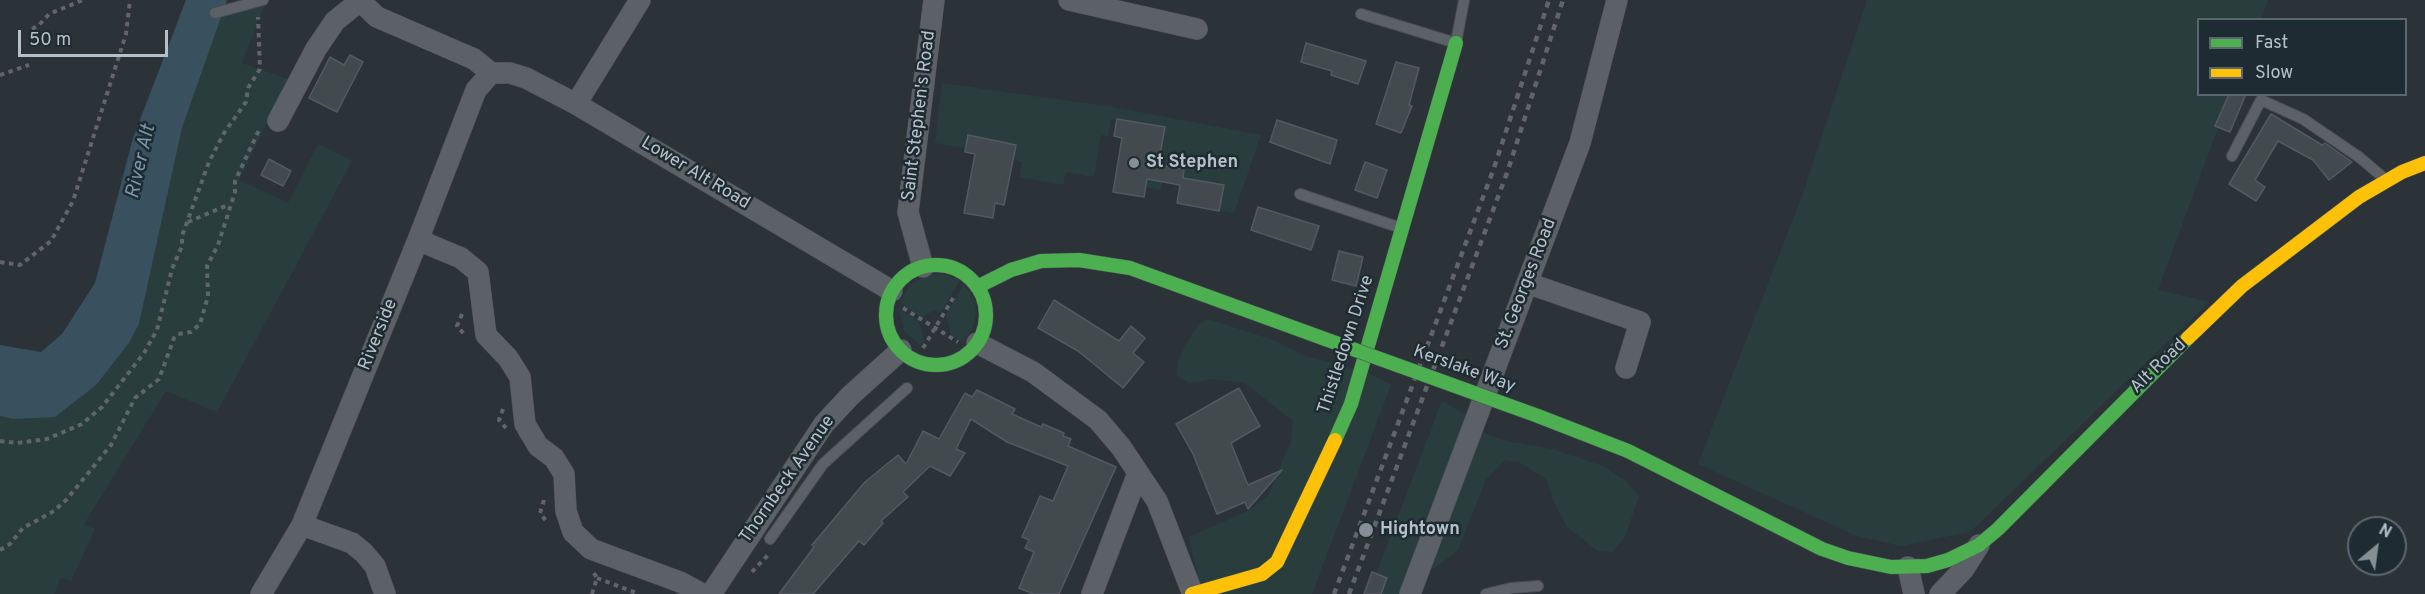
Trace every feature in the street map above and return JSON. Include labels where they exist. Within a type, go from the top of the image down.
[{"type":"street","points":[[576,104],[640,0]]},
{"type":"street","name":"Saint Stephen's Road","points":[[923,267],[908,212],[934,0]]},
{"type":"street","points":[[1069,0],[1197,29]]},
{"type":"street","name":"St. Georges Road","points":[[1410,594],[1580,143],[1617,0]]},
{"type":"street","points":[[278,121],[316,49],[335,21],[359,1],[377,16],[474,60],[491,73]]},
{"type":"street","name":"Thistledown Drive","points":[[1192,593],[1256,577],[1269,569],[1282,553],[1351,404],[1456,43]]},
{"type":"street","name":"Lower Alt Road","points":[[491,73],[510,73],[526,78],[576,104],[896,299]]},
{"type":"street","name":"Riverside","points":[[261,594],[302,525],[418,240],[476,90],[491,73]]},
{"type":"street","name":"Alt Road","points":[[1918,566],[1948,560],[1979,545],[1998,530],[2084,440],[2242,286],[2304,236],[2387,181],[2425,163]]},
{"type":"street","points":[[418,240],[461,258],[478,273],[486,335],[508,358],[520,377],[525,424],[538,446],[554,458],[564,474],[566,511],[573,532],[591,549],[680,582],[702,594]]},
{"type":"street","name":"Kerslake Way","points":[[977,287],[1011,270],[1041,261],[1091,262],[1130,268],[1538,416],[1628,451],[1822,549],[1873,564],[1918,566]]},
{"type":"street","points":[[938,265],[953,268],[967,275],[984,300],[986,315],[984,330],[969,343],[961,358],[941,364],[920,362],[901,350],[892,337],[887,322],[887,306],[896,299],[905,276],[923,267],[938,265]]},
{"type":"street","points":[[1527,284],[1640,322],[1626,368]]},
{"type":"street","points":[[969,343],[1033,372],[1098,420],[1157,501],[1192,593]]},
{"type":"street","name":"Thornbeck Avenue","points":[[711,594],[804,452],[850,396],[901,350]]},
{"type":"street","points":[[1092,594],[1138,472]]},
{"type":"street","points":[[302,525],[352,543],[375,566],[385,594]]},
{"type":"street","points":[[1940,594],[1963,570],[1979,545]]},
{"type":"street","points":[[1914,594],[1918,566]]},
{"type":"street","points":[[1918,566],[1932,594]]},
{"type":"lane","points":[[1362,14],[1456,43],[1464,0]]},
{"type":"lane","points":[[215,13],[261,1]]},
{"type":"lane","points":[[2232,156],[2261,100],[2303,118],[2359,157],[2387,181]]},
{"type":"lane","points":[[1300,194],[1402,228]]},
{"type":"lane","points":[[770,539],[823,464],[907,388]]},
{"type":"lane","points":[[804,452],[823,464]]},
{"type":"lane","points":[[1486,594],[1512,588],[1538,586]]},
{"type":"path","points":[[32,29],[49,14],[84,0]]},
{"type":"path","points":[[0,262],[20,265],[51,241],[73,201],[126,34],[130,0]]},
{"type":"path","points":[[0,441],[17,443],[47,439],[82,424],[108,400],[144,353],[157,330],[169,277],[182,246],[182,236],[209,162],[224,133],[246,102],[248,88],[260,69],[261,1]]},
{"type":"path","points":[[0,75],[29,65]]},
{"type":"path","points":[[0,550],[10,544],[23,528],[54,511],[67,499],[111,445],[135,398],[159,379],[174,338],[178,334],[191,333],[200,324],[208,296],[207,266],[218,245],[239,172],[264,122],[278,121]]},
{"type":"path","points":[[188,222],[228,205]]},
{"type":"path","points":[[923,348],[957,291]]},
{"type":"path","points":[[896,299],[935,328],[969,343]]},
{"type":"path","points":[[748,576],[776,548],[770,539]]},
{"type":"path","points":[[597,578],[639,594]]},
{"type":"green space","points":[[1867,0],[2268,0],[2261,18],[2197,18],[2197,96],[2230,96],[2158,290],[2209,302],[1970,532],[1901,546],[1857,536],[1698,464],[1802,196]]},
{"type":"green space","points":[[265,4],[242,63],[288,79],[239,180],[288,203],[318,144],[352,161],[217,412],[166,391],[84,524],[95,529],[71,581],[61,578],[54,594],[0,594],[0,416],[13,419],[139,324],[182,128],[220,18]]},
{"type":"green space","points":[[942,83],[1113,107],[1261,135],[1234,213],[1219,211],[1223,185],[1183,178],[1184,169],[1176,168],[1173,183],[1163,182],[1160,190],[1146,187],[1153,144],[1164,127],[1111,119],[1108,136],[1101,135],[1094,177],[1066,172],[1063,185],[1020,177],[1022,162],[1013,159],[1016,145],[969,135],[966,148],[935,143]]},
{"type":"green space","points":[[928,274],[944,274],[960,280],[941,312],[933,311],[922,317],[900,303],[910,285]]},
{"type":"green space","points":[[964,284],[975,300],[976,315],[972,329],[963,342],[951,334],[946,315]]},
{"type":"green space","points":[[899,309],[919,321],[924,341],[921,346],[904,331]]},
{"type":"green space","points":[[1208,319],[1273,340],[1305,356],[1366,372],[1391,385],[1312,594],[1202,594],[1189,537],[1250,510],[1268,496],[1291,441],[1293,421],[1245,383],[1214,379],[1189,383],[1177,376],[1178,361],[1186,344],[1198,325]]},
{"type":"green space","points":[[1442,401],[1468,416],[1484,433],[1507,441],[1552,449],[1603,466],[1626,481],[1639,496],[1625,537],[1613,552],[1598,551],[1567,527],[1553,500],[1546,479],[1519,462],[1504,460],[1486,480],[1458,550],[1435,568],[1418,573],[1400,594],[1381,594],[1387,578],[1376,574]]},
{"type":"water","name":"River Alt","points":[[186,0],[227,0],[182,128],[139,324],[128,344],[96,385],[55,417],[13,419],[0,416],[0,345],[41,352],[62,334],[95,283],[133,138]]},
{"type":"building","points":[[1306,43],[1366,61],[1358,84],[1331,75],[1332,71],[1301,62]]},
{"type":"building","points":[[350,55],[363,62],[337,112],[309,98],[330,57],[344,65]]},
{"type":"building","points":[[1396,62],[1419,68],[1409,105],[1412,106],[1401,133],[1376,124]]},
{"type":"building","points":[[2228,96],[2245,96],[2230,132],[2215,126]]},
{"type":"building","points":[[2271,114],[2322,145],[2325,143],[2352,162],[2329,180],[2313,160],[2278,141],[2255,180],[2265,187],[2256,201],[2229,184]]},
{"type":"building","points":[[1117,119],[1165,127],[1158,165],[1184,169],[1183,178],[1224,185],[1219,211],[1177,203],[1180,185],[1147,179],[1144,197],[1113,192],[1122,138],[1114,136]]},
{"type":"building","points":[[1277,120],[1337,140],[1330,164],[1270,142]]},
{"type":"building","points":[[968,135],[1016,145],[1004,205],[995,203],[993,218],[964,213],[975,154],[965,152]]},
{"type":"building","points":[[269,159],[291,171],[283,186],[261,175]]},
{"type":"building","points":[[1365,162],[1387,170],[1377,198],[1355,190]]},
{"type":"building","points":[[1258,207],[1319,226],[1311,250],[1251,230]]},
{"type":"building","points":[[1339,251],[1363,257],[1356,286],[1332,280]]},
{"type":"building","points":[[1054,300],[1119,341],[1131,326],[1145,338],[1133,353],[1144,362],[1123,388],[1078,351],[1038,328]]},
{"type":"building","points":[[1239,388],[1260,426],[1231,443],[1248,485],[1282,470],[1248,509],[1245,502],[1217,514],[1193,454],[1176,424]]},
{"type":"building","points":[[977,390],[1015,409],[1012,414],[1041,427],[1043,424],[1064,433],[1063,436],[1071,439],[1068,446],[1116,467],[1059,594],[1033,594],[1019,588],[1034,552],[1025,548],[1029,540],[1022,537],[1040,496],[1053,501],[1068,466],[1007,442],[971,419],[956,449],[965,453],[950,476],[930,466],[903,492],[908,497],[881,521],[883,523],[864,545],[859,541],[813,594],[779,594],[814,547],[812,545],[865,482],[898,455],[906,464],[923,431],[939,439],[965,393],[972,397]]},
{"type":"building","points":[[1372,572],[1387,578],[1381,594],[1364,594]]},
{"type":"railway","points":[[1334,594],[1494,168],[1549,0]]},
{"type":"railway","points":[[1349,594],[1507,173],[1563,0]]},
{"type":"traffic: fast","points":[[1335,440],[1351,404],[1456,43]]},
{"type":"traffic: fast","points":[[977,287],[1011,270],[1041,261],[1079,260],[1130,268],[1325,339]]},
{"type":"traffic: fast","points":[[936,265],[955,269],[971,280],[982,296],[986,315],[982,334],[971,350],[955,361],[936,365],[917,361],[901,350],[890,334],[886,315],[890,296],[901,280],[917,269],[936,265]]},
{"type":"traffic: fast","points":[[1538,416],[1628,451],[1822,549],[1848,558],[1891,567],[1927,566],[1948,560],[1979,545],[1998,529],[2188,338]]},
{"type":"traffic: fast","points":[[1325,339],[1538,416]]},
{"type":"traffic: slow","points":[[2188,338],[2242,286],[2359,197],[2402,172],[2425,163]]},
{"type":"traffic: slow","points":[[1192,594],[1262,574],[1277,562],[1335,440]]},
{"type":"place","name":"St Stephen","points":[[1134,163]]},
{"type":"place","name":"Hightown","points":[[1366,530]]}]
